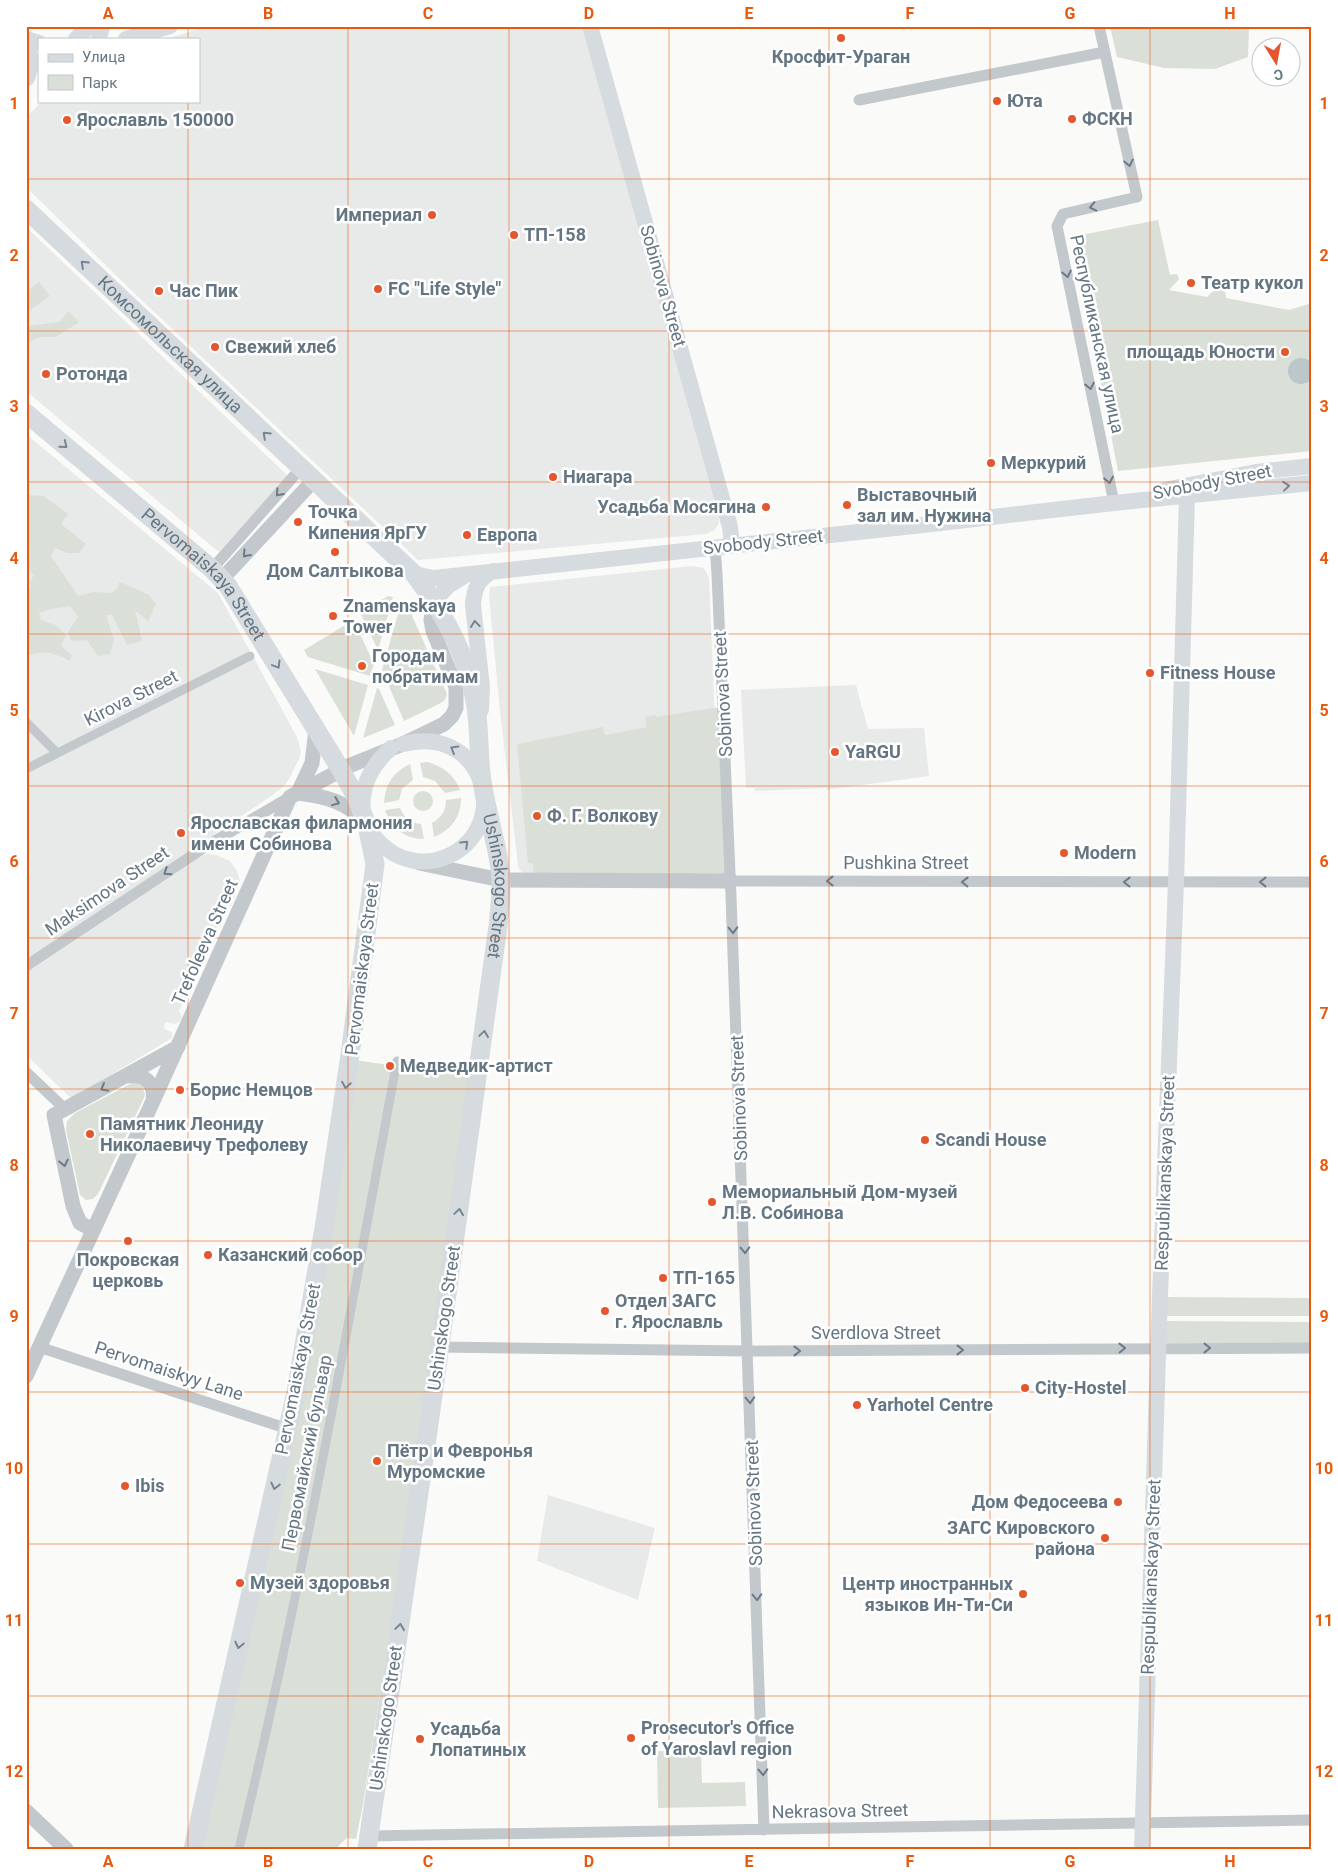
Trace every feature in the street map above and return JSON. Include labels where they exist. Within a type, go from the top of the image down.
[{"type":"main road","points":[[77,38],[89,26]]},
{"type":"main road","points":[[99,38],[103,26]]},
{"type":"main road","points":[[129,38],[170,26]]},
{"type":"main road","name":"Sobinova Street","points":[[591,27],[730,527],[732,546]]},
{"type":"main road","points":[[26,39],[38,43]]},
{"type":"main road","points":[[26,47],[30,63],[26,77]]},
{"type":"main road","points":[[26,84],[38,78]]},
{"type":"main road","name":"Комсомольская улица","points":[[26,209],[414,574]]},
{"type":"main road","name":"Pervomaiskaya Street","points":[[26,413],[217,574],[234,595],[356,797],[367,825],[375,864],[350,1055],[324,1228],[288,1429],[193,1849]]},
{"type":"main road","name":"Svobody Street","points":[[1180,492],[1199,482],[1256,472],[1312,466]]},
{"type":"main road","name":"Svobody Street","points":[[414,574],[434,578],[1114,503],[1180,492],[1312,483]]},
{"type":"main road","name":"Respublikanskaya Street","points":[[1142,1849],[1158,1348],[1176,882],[1180,492]]},
{"type":"main road","points":[[478,724],[482,708],[482,687],[473,606],[474,594],[480,580],[493,571]]},
{"type":"main road","points":[[414,574],[434,601],[457,643],[467,669],[476,706],[478,724],[480,768],[483,787],[484,801],[482,815],[478,829],[470,841],[446,857],[432,861],[418,862],[404,859],[392,853],[382,846],[367,825],[362,804],[365,782],[375,763],[397,746],[428,740],[452,747],[471,763],[478,773],[483,787]]},
{"type":"main road","points":[[434,601],[448,586],[468,574]]},
{"type":"main road","name":"Ushinskogo Street","points":[[368,1842],[495,953],[501,880],[499,861],[483,787]]},
{"type":"street","name":"Республиканская улица","points":[[1099,26],[1136,197],[1063,214],[1056,226],[1114,503]]},
{"type":"street","points":[[860,100],[1105,52]]},
{"type":"street","points":[[217,574],[308,474]]},
{"type":"street","name":"Sobinova Street","points":[[715,547],[718,574],[731,881],[764,1830]]},
{"type":"street","points":[[294,795],[341,770],[444,724],[452,716],[456,708],[456,687],[433,631],[431,620],[434,601]]},
{"type":"street","name":"Kirova Street","points":[[26,769],[250,656]]},
{"type":"street","points":[[26,722],[58,753]]},
{"type":"street","name":"Trefoleeva Street","points":[[26,1376],[294,795],[312,764],[316,730]]},
{"type":"street","points":[[294,795],[317,795],[340,803],[359,815],[367,825]]},
{"type":"street","name":"Maksimova Street","points":[[26,966],[208,845],[294,795]]},
{"type":"street","name":"Pushkina Street","points":[[404,859],[501,880],[1312,882]]},
{"type":"street","points":[[60,1112],[178,1047]]},
{"type":"street","name":"Первомайский бульвар","points":[[239,1849],[300,1573],[397,1061]]},
{"type":"street","points":[[26,1072],[50,1095],[60,1112],[73,1206],[80,1223],[93,1230]]},
{"type":"street","points":[[124,1077],[138,1075],[148,1080],[154,1090],[153,1101]]},
{"type":"street","name":"Pervomaiskyy Lane","points":[[39,1347],[288,1429]]},
{"type":"street","name":"Sverdlova Street","points":[[440,1348],[748,1351],[1312,1348]]},
{"type":"street","points":[[26,1811],[66,1849]]},
{"type":"street","name":"Nekrasova Street","points":[[368,1842],[764,1830],[1312,1820]]},
{"type":"shaded area","points":[[208,26],[582,26],[719,518],[719,523],[715,530],[706,534],[418,560],[133,292],[26,187],[26,118],[41,102],[200,102],[200,38],[169,38]]},
{"type":"shaded area","points":[[26,227],[288,476],[219,552],[26,391]]},
{"type":"shaded area","points":[[1301,358],[1310,362],[1314,371],[1310,380],[1301,384],[1292,380],[1288,371],[1292,362]]},
{"type":"shaded area","points":[[26,434],[218,593],[297,737],[301,751],[289,779],[284,786],[270,797],[26,960]]},
{"type":"shaded area","points":[[692,566],[704,568],[709,578],[721,858],[715,870],[523,873],[519,869],[500,711],[489,596],[490,587]],"holes":[[[645,717],[656,717],[711,863],[529,863],[517,744],[603,728],[605,735],[646,727]]]},
{"type":"shaded area","name":"YaRGU","points":[[856,685],[868,729],[924,728],[929,776],[826,790],[826,788],[755,791],[755,788],[746,788],[741,690]]},
{"type":"shaded area","points":[[207,854],[216,855],[230,861],[237,871],[240,881],[231,906],[227,905],[179,1011],[182,1017],[180,1021],[175,1024],[165,1022],[164,1029],[172,1032],[172,1038],[74,1097],[70,1097],[26,1055],[26,972],[197,858]]},
{"type":"shaded area","points":[[548,1495],[655,1528],[638,1600],[537,1561]]},
{"type":"green space","points":[[1110,26],[1249,26],[1248,57],[1215,69],[1164,68],[1117,57]]},
{"type":"green space","points":[[1158,220],[1170,275],[1177,274],[1179,279],[1169,290],[1207,297],[1224,281],[1226,298],[1289,310],[1312,303],[1312,451],[1118,471],[1075,251],[1081,235]]},
{"type":"green space","points":[[39,282],[50,296],[26,313],[26,292]]},
{"type":"green space","points":[[68,311],[79,322],[56,337],[39,337],[26,343],[26,326],[60,322]]},
{"type":"green space","points":[[26,495],[44,496],[68,514],[61,524],[86,544],[79,553],[67,553],[55,548],[51,556],[78,596],[94,592],[112,593],[119,586],[118,581],[149,595],[156,604],[148,621],[135,610],[142,641],[127,645],[112,615],[106,615],[114,640],[110,654],[98,656],[87,640],[71,641],[68,632],[78,617],[70,606],[39,613],[41,620],[55,625],[66,635],[61,646],[72,655],[70,661],[49,653],[26,656],[26,587],[32,587],[29,583],[34,575],[26,566]]},
{"type":"green space","points":[[388,596],[393,597],[378,650],[360,612]]},
{"type":"green space","points":[[402,600],[409,609],[447,694],[445,700],[441,703],[404,721],[382,670]]},
{"type":"green space","points":[[352,617],[374,664],[370,676],[308,657],[304,650],[352,621]]},
{"type":"green space","points":[[315,669],[368,685],[354,736]]},
{"type":"green space","points":[[377,688],[395,725],[363,738]]},
{"type":"green space","points":[[720,707],[727,879],[534,879],[533,863],[528,863],[517,744],[603,727],[605,735],[646,727],[645,717]]},
{"type":"green space","points":[[427,762],[447,772],[455,780],[460,790],[445,793],[435,781],[423,777],[420,763]]},
{"type":"green space","points":[[410,764],[413,780],[402,789],[399,800],[384,803],[386,790],[391,780],[399,771]]},
{"type":"green space","points":[[423,791],[430,794],[433,801],[430,808],[423,811],[416,808],[413,801],[416,794]]},
{"type":"green space","points":[[461,798],[461,805],[454,822],[446,830],[434,837],[432,823],[442,814],[446,800]]},
{"type":"green space","points":[[400,808],[408,819],[421,824],[424,839],[405,835],[391,822],[385,810]]},
{"type":"green space","points":[[354,1060],[474,1077],[363,1805],[356,1839],[347,1838],[335,1849],[196,1849]]},
{"type":"green space","points":[[132,1083],[137,1083],[143,1087],[145,1095],[98,1194],[93,1199],[86,1200],[80,1195],[66,1130],[67,1121],[75,1113]]},
{"type":"green space","points":[[1167,1297],[1312,1298],[1312,1316],[1165,1316]]},
{"type":"green space","points":[[1165,1321],[1312,1322],[1312,1343],[1163,1343]]},
{"type":"green space","points":[[657,1751],[701,1752],[702,1783],[745,1782],[746,1806],[658,1808]]},
{"type":"place","name":"Кросфит-Ураган","points":[[841,38]]},
{"type":"place","name":"Юта","points":[[997,101]]},
{"type":"place","name":"ФСКН","points":[[1072,119]]},
{"type":"place","name":"Ярославль 150000","points":[[67,120]]},
{"type":"place","name":"Империал","points":[[432,215]]},
{"type":"place","name":"ТП-158","points":[[514,235]]},
{"type":"place","name":"Театр кукол","points":[[1191,283]]},
{"type":"place","name":"FC \"Life Style\"","points":[[378,289]]},
{"type":"place","name":"Час Пик","points":[[159,291]]},
{"type":"place","name":"Свежий хлеб","points":[[215,347]]},
{"type":"place","name":"площадь Юности","points":[[1285,352]]},
{"type":"place","name":"Ротонда","points":[[46,374]]},
{"type":"place","name":"Меркурий","points":[[991,463]]},
{"type":"place","name":"Ниагара","points":[[553,477]]},
{"type":"place","name":"Выставочный зал им. Нужина","points":[[847,505]]},
{"type":"place","name":"Усадьба Мосягина","points":[[766,507]]},
{"type":"place","name":"Точка Кипения ЯрГУ","points":[[298,522]]},
{"type":"place","name":"Европа","points":[[467,535]]},
{"type":"place","name":"Дом Салтыкова","points":[[335,552]]},
{"type":"place","name":"Znamenskaya Tower","points":[[333,616]]},
{"type":"place","name":"Городам побратимам","points":[[362,666]]},
{"type":"place","name":"Fitness House","points":[[1150,673]]},
{"type":"place","name":"YaRGU","points":[[835,752]]},
{"type":"place","name":"Ф. Г. Волкову","points":[[537,816]]},
{"type":"place","name":"Ярославская филармония имени Собинова","points":[[181,833]]},
{"type":"place","name":"Modern","points":[[1064,853]]},
{"type":"place","name":"Медведик-артист","points":[[390,1066]]},
{"type":"place","name":"Борис Немцов","points":[[180,1090]]},
{"type":"place","name":"Памятник Леониду Николаевичу Трефолеву","points":[[90,1134]]},
{"type":"place","name":"Scandi House","points":[[925,1140]]},
{"type":"place","name":"Мемориальный Дом-музей Л.В. Собинова","points":[[712,1202]]},
{"type":"place","name":"Покровская церковь","points":[[128,1241]]},
{"type":"place","name":"Казанский собор","points":[[208,1255]]},
{"type":"place","name":"ТП-165","points":[[663,1278]]},
{"type":"place","name":"Отдел ЗАГС г. Ярославль","points":[[605,1311]]},
{"type":"place","name":"City-Hostel","points":[[1025,1388]]},
{"type":"place","name":"Yarhotel Centre","points":[[857,1405]]},
{"type":"place","name":"Пётр и Февронья Муромские","points":[[377,1461]]},
{"type":"place","name":"Ibis","points":[[125,1486]]},
{"type":"place","name":"Дом Федосеева","points":[[1118,1502]]},
{"type":"place","name":"ЗАГС Кировского района","points":[[1105,1538]]},
{"type":"place","name":"Музей здоровья","points":[[240,1583]]},
{"type":"place","name":"Центр иностранных языков Ин-Ти-Си","points":[[1023,1594]]},
{"type":"place","name":"Prosecutor's Office of Yaroslavl region","points":[[631,1738]]},
{"type":"place","name":"Усадьба Лопатиных","points":[[420,1739]]}]
